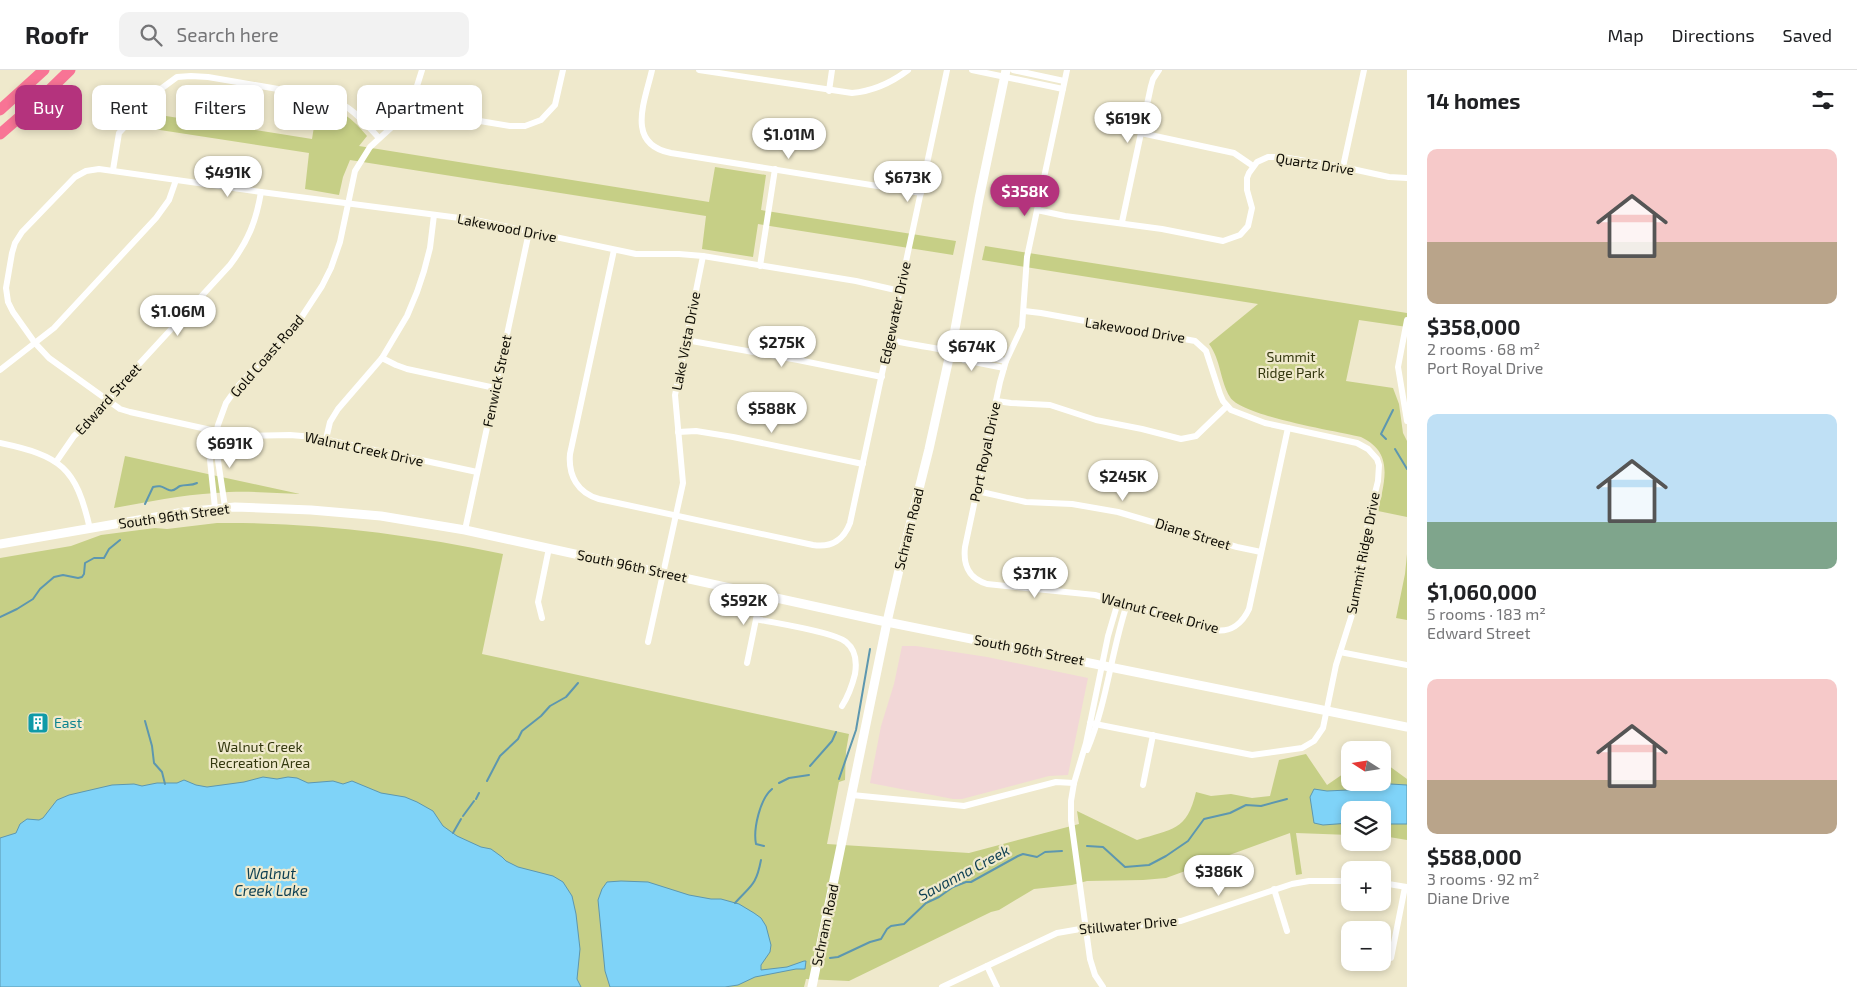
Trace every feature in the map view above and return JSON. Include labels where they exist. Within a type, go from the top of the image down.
[{"type":"highway","points":[[0,110],[44,70]]},
{"type":"highway","points":[[0,134],[70,70]]},
{"type":"main road","name":"Schram Road","points":[[812,987],[887,622],[930,449],[980,190],[1005,73]]},
{"type":"main road","name":"South 96th Street","points":[[0,544],[184,512],[225,507],[264,507],[344,512],[407,520],[466,530],[887,622],[1407,727]]},
{"type":"street","name":"Gold Coast Road","points":[[417,85],[422,70]]},
{"type":"street","points":[[482,121],[520,127],[536,123],[549,113],[555,105],[563,70]]},
{"type":"street","points":[[652,70],[641,123],[650,145],[665,152],[921,193]]},
{"type":"street","points":[[699,70],[744,73],[829,91],[852,93],[886,85],[908,70]]},
{"type":"street","points":[[829,91],[832,70]]},
{"type":"street","name":"Edgewater Drive","points":[[676,516],[814,545],[827,546],[839,540],[848,528],[947,70]]},
{"type":"street","points":[[972,70],[1005,73],[1063,89]]},
{"type":"street","points":[[1013,70],[1064,81]]},
{"type":"street","name":"Port Royal Drive","points":[[968,571],[964,554],[1004,368],[1020,333],[1024,311],[1027,257],[1067,70]]},
{"type":"street","points":[[1344,167],[1364,70]]},
{"type":"street","points":[[1122,222],[1151,86],[1158,72]]},
{"type":"street","points":[[113,170],[119,133],[158,91],[177,77],[208,77],[330,98],[343,102],[379,138]]},
{"type":"street","name":"Gold Coast Road","points":[[215,508],[210,460],[216,431],[226,403],[235,390],[299,321],[322,286],[331,268],[340,242],[355,172],[367,152],[388,130]]},
{"type":"street","points":[[1037,210],[1066,216],[1162,228],[1223,241],[1234,238],[1244,230],[1250,220],[1252,208],[1246,184],[1248,173],[1253,166],[1234,153],[1141,133]]},
{"type":"street","name":"Quartz Drive","points":[[1253,166],[1262,159],[1275,156],[1344,167],[1390,177],[1407,178]]},
{"type":"street","name":"Lakewood Drive","points":[[35,343],[8,302],[6,288],[15,243],[22,232],[75,177],[86,171],[99,169],[475,220],[642,255],[679,254],[703,256],[856,281],[900,291]]},
{"type":"street","points":[[760,266],[775,169]]},
{"type":"street","points":[[0,370],[54,328],[165,208],[176,180]]},
{"type":"street","name":"Edward Street","points":[[56,462],[74,436],[98,414],[108,400],[190,307],[230,265],[244,245],[253,226],[261,192]]},
{"type":"street","points":[[326,439],[330,422],[338,409],[382,358],[403,323],[417,292],[430,248],[434,215]]},
{"type":"street","name":"Fenwick Street","points":[[466,530],[529,232]]},
{"type":"street","points":[[614,250],[570,454],[571,473],[579,488],[588,495],[676,516]]},
{"type":"street","name":"Lake Vista Drive","points":[[648,642],[683,483],[675,394],[703,256]]},
{"type":"street","name":"Lakewood Drive","points":[[1024,311],[1195,341],[1206,351],[1220,394],[1227,406]]},
{"type":"street","points":[[1407,320],[1398,360],[1407,397]]},
{"type":"street","points":[[686,340],[882,377]]},
{"type":"street","points":[[890,340],[950,352],[966,352],[1006,361]]},
{"type":"street","name":"Walnut Creek Drive","points":[[35,343],[49,358],[120,409],[130,412],[247,436],[290,434],[326,439],[478,472]]},
{"type":"street","points":[[950,352],[964,360],[1004,368]]},
{"type":"street","points":[[382,358],[407,369],[496,388]]},
{"type":"street","points":[[1404,381],[1407,421]]},
{"type":"street","points":[[996,401],[1050,405],[1102,422],[1142,429],[1181,440],[1196,436],[1227,406],[1250,418],[1288,428],[1261,552]]},
{"type":"street","name":"Summit Ridge Drive","points":[[1090,723],[1252,755],[1302,748],[1314,741],[1323,728],[1340,652],[1358,590],[1369,517],[1378,481],[1379,465],[1368,448],[1356,443],[1288,428]]},
{"type":"street","name":"Gold Coast Road","points":[[216,431],[217,454],[225,507]]},
{"type":"street","points":[[678,432],[696,431],[733,437],[863,464]]},
{"type":"street","points":[[0,443],[26,449],[56,462],[69,475],[80,491],[90,529]]},
{"type":"street","name":"Diane Street","points":[[977,491],[1026,502],[1072,504],[1118,512],[1237,547],[1261,552]]},
{"type":"street","points":[[542,618],[538,602],[550,548]]},
{"type":"street","name":"Walnut Creek Drive","points":[[968,571],[974,578],[986,584],[1084,593],[1223,631],[1236,626],[1244,619],[1249,609],[1261,552]]},
{"type":"street","points":[[747,663],[761,594]]},
{"type":"street","points":[[1102,987],[1094,975],[1091,965],[1070,811],[1074,783],[1097,724],[1118,602]]},
{"type":"street","points":[[1078,771],[1106,666],[1127,604]]},
{"type":"street","points":[[756,619],[833,635],[847,642],[856,656],[856,665],[849,695],[842,706]]},
{"type":"street","points":[[1340,652],[1407,666]]},
{"type":"street","points":[[1143,785],[1153,735]]},
{"type":"street","points":[[852,796],[964,806],[1056,782],[1074,783]]},
{"type":"street","name":"Stillwater Drive","points":[[942,987],[1045,938],[1063,932],[1086,928],[1181,921],[1274,888],[1309,881],[1341,881]]},
{"type":"street","points":[[1391,884],[1406,887],[1391,958]]},
{"type":"street","points":[[1274,888],[1287,931]]},
{"type":"street","points":[[986,966],[997,987]]},
{"type":"shaded area","points":[[902,646],[916,646],[987,657],[1088,678],[1068,775],[1049,776],[962,799],[953,799],[870,783],[881,726],[894,684]]},
{"type":"green space","points":[[166,116],[176,118],[176,130],[255,130],[312,139],[313,130],[347,130],[347,116],[357,125],[357,130],[362,130],[367,136],[359,146],[709,202],[715,167],[766,175],[761,210],[956,241],[953,255],[758,224],[753,257],[702,249],[706,216],[350,160],[343,177],[339,195],[305,189],[309,153],[160,130],[166,130]]},
{"type":"green space","name":"Summit Ridge Park","points":[[985,246],[1407,313],[1407,327],[1359,320],[1346,381],[1393,388],[1399,404],[1403,433],[1407,441],[1407,517],[1378,511],[1383,489],[1384,469],[1379,451],[1372,444],[1361,437],[1270,416],[1238,404],[1230,397],[1216,357],[1209,344],[1258,304],[982,260]]},
{"type":"green space","points":[[125,456],[300,494],[226,492],[177,497],[114,508]]},
{"type":"green space","name":"Walnut Creek Recreation Area","points":[[217,523],[325,527],[396,535],[503,554],[482,654],[849,734],[846,751],[845,780],[839,782],[827,844],[969,853],[1079,824],[1077,811],[1137,840],[1169,830],[1183,821],[1188,814],[1196,792],[1211,796],[1231,794],[1252,798],[1270,796],[1279,760],[1306,754],[1327,785],[1341,775],[1341,791],[1391,791],[1391,767],[1407,779],[1407,840],[1391,837],[1391,801],[1341,801],[1341,835],[1296,833],[1302,874],[1296,875],[1290,833],[1166,878],[1087,881],[1072,885],[1034,889],[999,910],[991,912],[849,981],[806,979],[804,987],[0,987],[0,558],[71,546],[101,535],[155,528],[167,529]]},
{"type":"green space","points":[[1407,554],[1407,620],[1396,618]]},
{"type":"water","name":"Walnut Creek Lake","points":[[263,777],[277,779],[297,778],[308,783],[333,781],[343,784],[352,781],[381,793],[405,797],[433,811],[443,826],[457,836],[481,847],[491,849],[506,861],[518,867],[553,876],[563,882],[572,896],[576,914],[580,949],[577,979],[581,987],[0,987],[0,838],[16,833],[20,824],[27,819],[39,820],[43,818],[57,800],[69,795],[112,785],[134,784],[142,786],[157,783],[177,783],[184,780],[207,787],[244,782]]},
{"type":"water","points":[[1391,784],[1407,785],[1407,824],[1391,824],[1391,801],[1341,801],[1341,824],[1323,825],[1314,823],[1310,797],[1314,789],[1327,791],[1391,791]]},
{"type":"water","points":[[607,882],[648,882],[689,895],[721,899],[739,904],[761,918],[766,926],[771,945],[770,952],[761,965],[761,970],[787,967],[806,961],[805,969],[755,977],[738,985],[725,987],[610,987],[605,971],[598,900]]},
{"type":"waterway","points":[[1386,439],[1381,434],[1393,410]]},
{"type":"waterway","points":[[1395,449],[1407,469]]},
{"type":"waterway","points":[[145,504],[153,487],[160,486],[169,490],[175,490],[180,486],[197,483]]},
{"type":"waterway","points":[[0,617],[33,599],[40,589],[54,577],[63,575],[82,577],[85,563],[94,558],[104,558],[109,549],[120,540]]},
{"type":"waterway","points":[[839,779],[856,730],[870,649]]},
{"type":"waterway","points":[[487,781],[500,756],[518,739],[522,731],[550,706],[566,697],[578,683]]},
{"type":"waterway","points":[[145,721],[152,746],[154,763],[162,772],[165,784]]},
{"type":"waterway","points":[[810,766],[832,741],[836,732]]},
{"type":"waterway","points":[[779,783],[789,778],[809,775]]},
{"type":"waterway","points":[[764,846],[756,844],[756,830],[761,807],[772,789]]},
{"type":"waterway","points":[[476,799],[479,793]]},
{"type":"waterway","name":"Savanna Creek","points":[[1087,846],[1103,847],[1125,867],[1149,865],[1188,841],[1204,819],[1230,813],[1246,805],[1261,806],[1287,799]]},
{"type":"waterway","points":[[463,816],[474,801]]},
{"type":"waterway","points":[[453,833],[461,819]]},
{"type":"waterway","name":"Savanna Creek","points":[[830,958],[838,957],[881,939],[887,929],[891,926],[904,924],[926,903],[953,887],[971,882],[1018,856],[1023,854],[1037,857],[1045,852],[1062,851]]},
{"type":"waterway","points":[[735,903],[755,880],[761,860]]},
{"type":"place","name":"East","points":[[38,723]]}]
